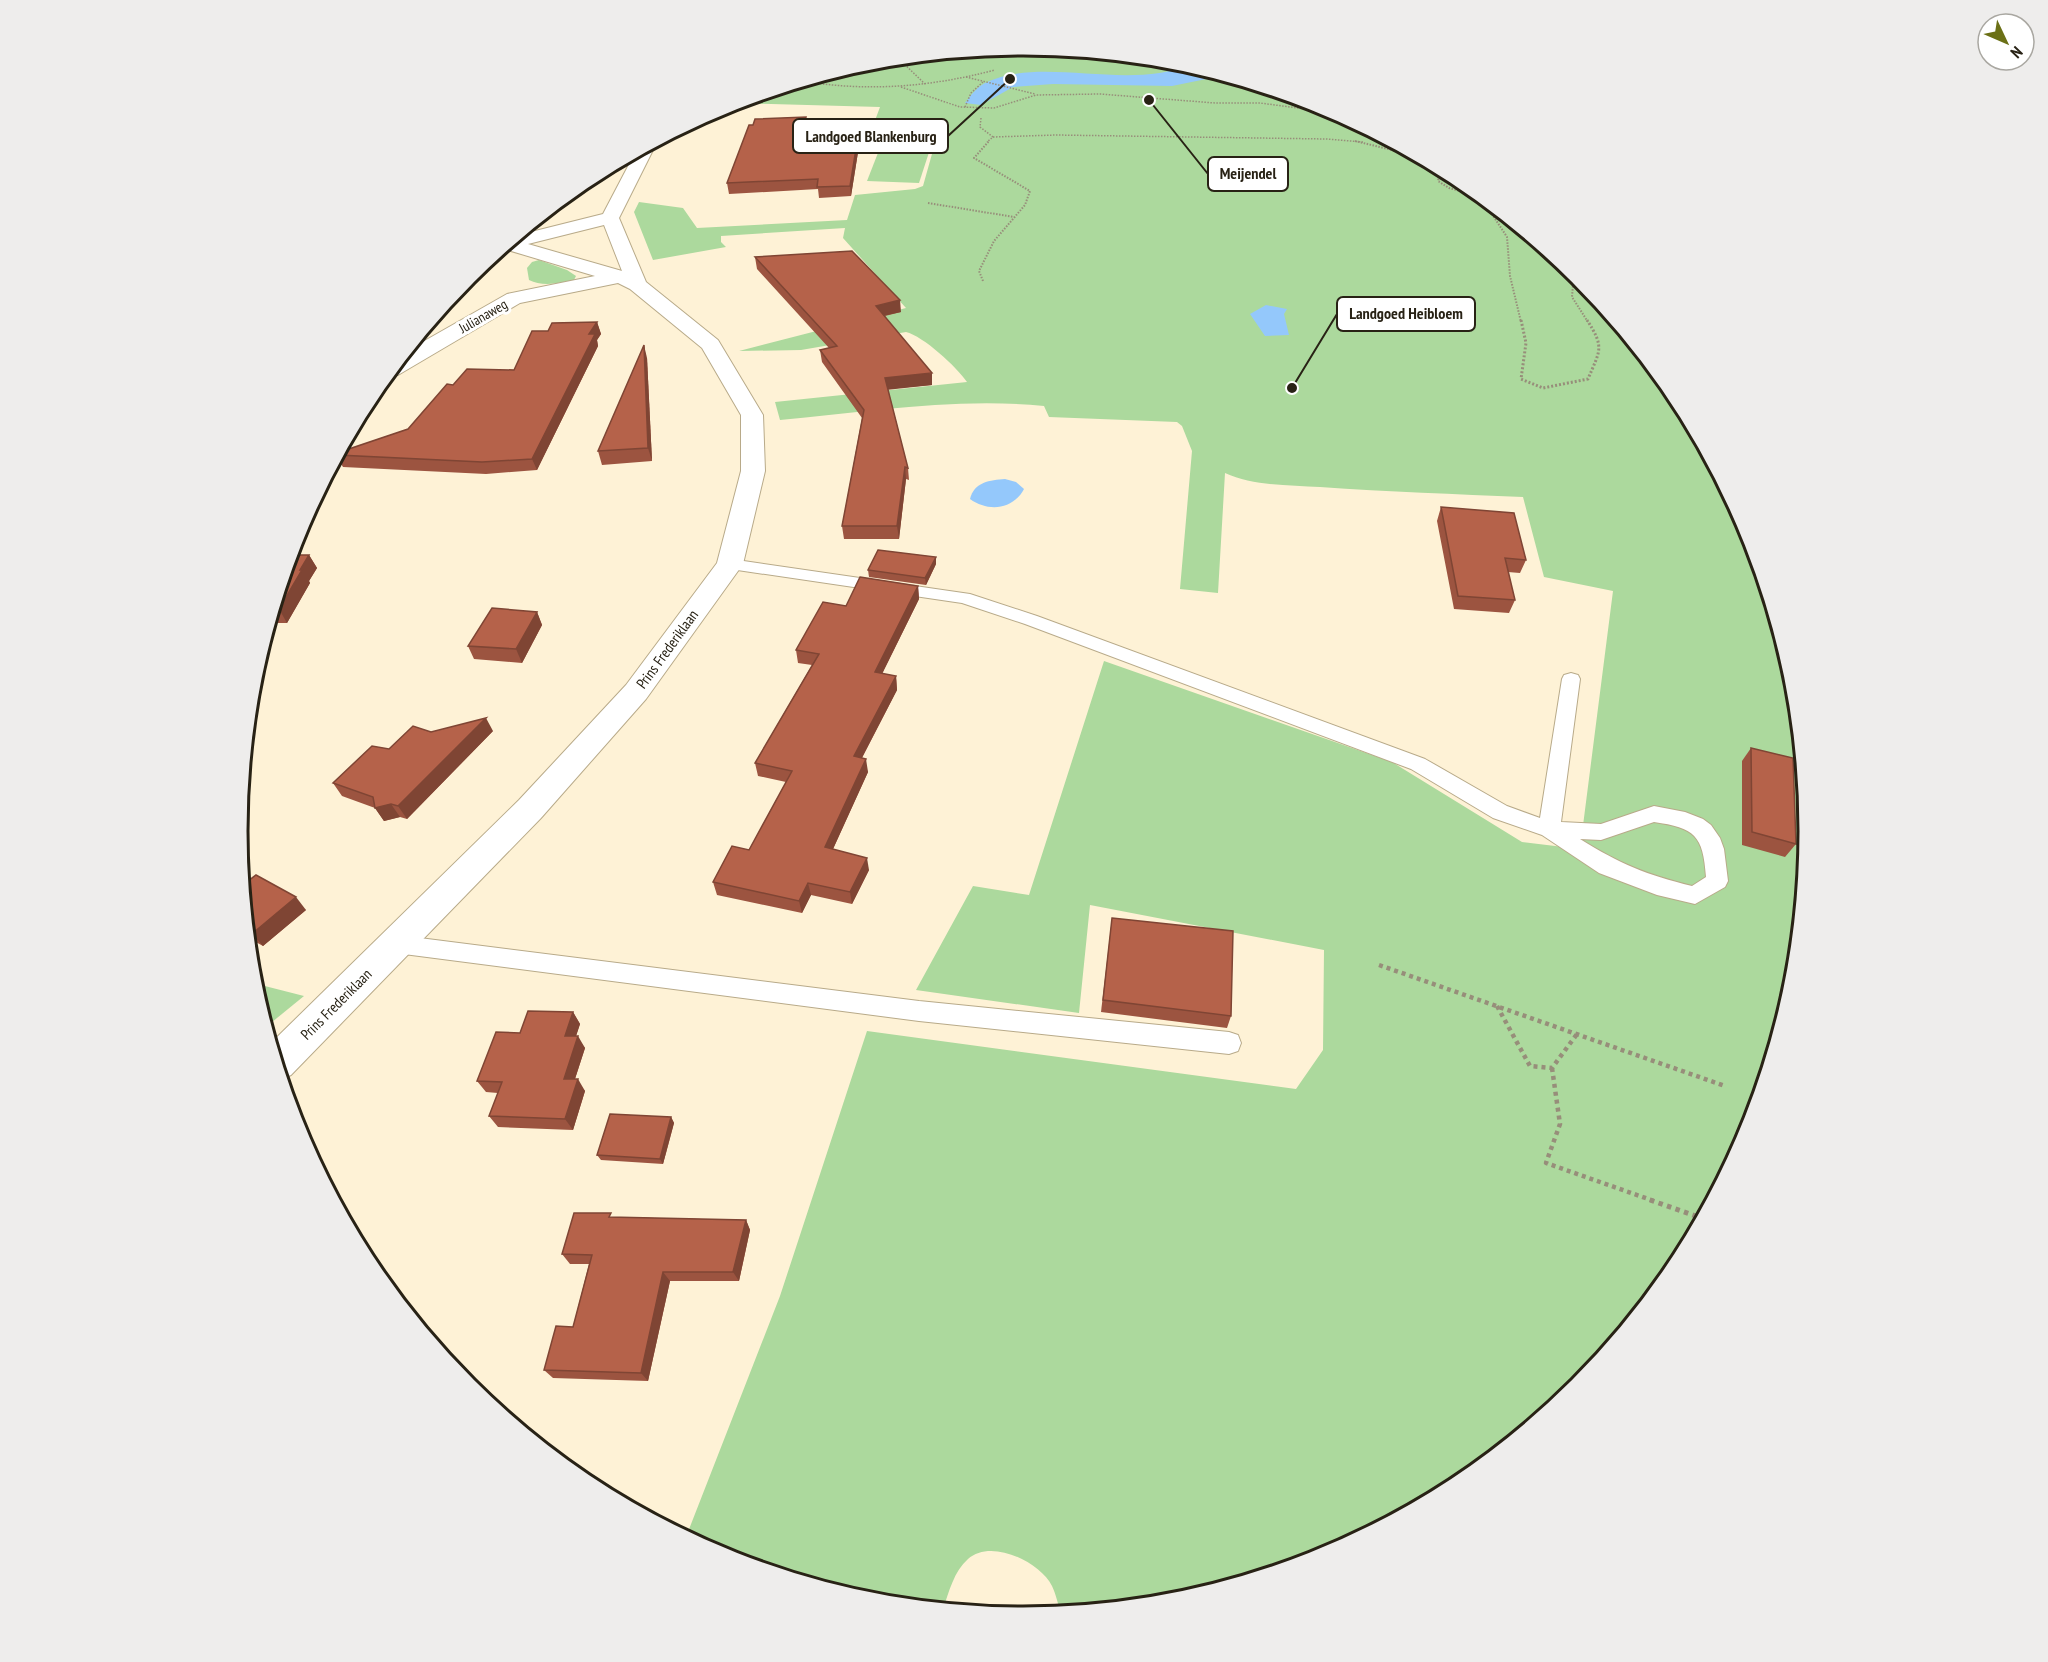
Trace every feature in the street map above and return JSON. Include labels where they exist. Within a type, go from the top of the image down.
[{"type":"street","points":[[509,258],[610,218],[642,156]]},
{"type":"street","points":[[610,218],[628,281]]},
{"type":"street","name":"Prins Frederiklaan","points":[[283,1057],[530,809],[636,692],[730,564],[753,471],[752,415],[711,344],[628,281],[509,258]]},
{"type":"street","name":"Julianaweg","points":[[509,258],[514,298]]},
{"type":"street","name":"Julianaweg","points":[[409,359],[514,298],[628,281]]},
{"type":"lane","points":[[730,564],[964,598],[1031,620],[1418,764],[1500,812],[1549,829],[1607,867],[1657,886],[1695,895],[1717,881],[1716,855],[1704,830],[1686,818],[1654,814],[1601,832],[1549,829]]},
{"type":"lane","points":[[1549,829],[1571,679]]},
{"type":"lane","points":[[396,944],[919,1011],[1229,1042]]},
{"type":"path","points":[[904,65],[925,84]]},
{"type":"path","points":[[816,84],[834,88],[901,87],[966,77],[1001,68]]},
{"type":"path","points":[[966,77],[1036,94],[1124,94],[1215,103],[1260,103],[1305,109]]},
{"type":"path","points":[[964,107],[977,86],[984,81]]},
{"type":"path","points":[[901,87],[964,107],[994,108],[1036,94]]},
{"type":"path","points":[[981,118],[980,127],[993,137],[1056,135],[1312,139],[1334,137],[1394,149]]},
{"type":"path","points":[[983,280],[979,271],[994,242],[1025,205],[1030,190],[1016,178],[984,165],[974,158],[977,152],[993,137]]},
{"type":"path","points":[[1439,176],[1438,181],[1449,188],[1463,192]]},
{"type":"path","points":[[928,203],[1015,217]]},
{"type":"path","points":[[1492,213],[1507,237],[1510,276],[1526,343],[1521,380],[1543,388],[1588,379],[1599,352],[1600,340],[1572,297],[1573,285],[1571,282]]},
{"type":"path","points":[[1380,964],[1725,1086]]},
{"type":"path","points":[[1497,1006],[1530,1066],[1552,1068]]},
{"type":"path","points":[[1577,1034],[1552,1068],[1560,1124],[1546,1163],[1697,1217]]},
{"type":"green space","points":[[1024,56],[1075,57],[1125,62],[1175,70],[1225,82],[1321,115],[1367,135],[1455,186],[1535,248],[1572,283],[1607,320],[1669,400],[1720,488],[1740,534],[1773,630],[1785,680],[1798,780],[1799,831],[1798,882],[1785,982],[1773,1032],[1740,1128],[1720,1174],[1669,1262],[1607,1342],[1572,1379],[1535,1414],[1455,1476],[1367,1527],[1321,1547],[1225,1580],[1175,1592],[1125,1600],[1058,1605],[1052,1586],[1037,1569],[1014,1556],[989,1551],[978,1553],[963,1564],[945,1602],[923,1600],[873,1592],[823,1580],[775,1565],[689,1530],[780,1296],[867,1031],[1296,1089],[1323,1050],[1324,950],[1090,905],[1079,1013],[916,990],[973,886],[1029,895],[1104,661],[1392,762],[1522,842],[1580,849],[1613,591],[1544,577],[1523,497],[1272,484],[1247,480],[1225,473],[1218,593],[1180,589],[1192,451],[1182,426],[1177,422],[1049,417],[1044,406],[978,403],[945,404],[780,420],[775,402],[967,382],[956,368],[939,353],[921,339],[906,332],[801,350],[739,351],[906,308],[843,238],[845,228],[721,236],[721,242],[726,247],[653,260],[634,212],[639,202],[683,208],[697,228],[847,220],[855,195],[915,189],[923,186],[937,136],[870,134],[880,107],[757,104],[823,82],[873,70],[923,62],[973,57]]},
{"type":"green space","points":[[885,135],[934,137],[919,183],[867,181]]},
{"type":"green space","points":[[539,260],[567,270],[576,276],[574,280],[546,284],[529,280],[527,268],[532,262]]},
{"type":"green space","points":[[264,986],[304,996],[273,1022]]},
{"type":"water","points":[[1173,70],[1210,78],[1172,86],[1053,84],[1013,87],[981,105],[965,103],[985,83],[1007,75],[1032,72],[1140,75]]},
{"type":"water","points":[[1266,305],[1287,309],[1284,314],[1289,335],[1265,336],[1250,314]]},
{"type":"water","points":[[1005,479],[1016,482],[1024,489],[1007,505],[984,506],[970,499],[979,485],[988,481]]},
{"type":"building","points":[[806,117],[801,136],[858,136],[850,186],[817,187],[818,179],[727,183],[749,125],[753,125],[755,119]]},
{"type":"building","points":[[852,251],[900,300],[876,306],[932,373],[885,378],[908,468],[905,467],[897,526],[842,526],[864,410],[820,350],[837,346],[755,257]]},
{"type":"building","points":[[597,322],[589,334],[595,334],[532,459],[482,462],[345,455],[349,449],[408,429],[447,384],[453,385],[467,369],[514,370],[532,331],[548,331],[552,323]]},
{"type":"building","points":[[644,345],[648,448],[598,451]]},
{"type":"building","points":[[1441,507],[1514,513],[1526,560],[1505,558],[1515,600],[1458,596]]},
{"type":"building","points":[[878,550],[936,557],[925,578],[868,570]]},
{"type":"building","points":[[300,555],[309,555],[300,570],[302,570],[284,600]]},
{"type":"building","points":[[860,577],[918,586],[875,672],[896,676],[854,756],[866,759],[825,847],[867,858],[850,892],[808,883],[799,901],[713,882],[732,846],[749,850],[792,771],[755,763],[819,654],[796,650],[823,602],[846,606]]},
{"type":"building","points":[[492,608],[537,612],[516,649],[468,646]]},
{"type":"building","points":[[486,718],[398,806],[391,804],[375,808],[373,797],[333,783],[372,746],[389,749],[413,726],[431,732]]},
{"type":"building","points":[[1751,748],[1793,758],[1796,844],[1752,832]]},
{"type":"building","points":[[256,875],[296,897],[255,932],[250,882]]},
{"type":"building","points":[[1112,918],[1233,931],[1231,1016],[1103,1000]]},
{"type":"building","points":[[528,1011],[573,1012],[565,1036],[578,1036],[564,1079],[578,1079],[565,1119],[489,1116],[502,1082],[477,1081],[496,1032],[520,1033]]},
{"type":"building","points":[[610,1114],[671,1117],[660,1159],[597,1155]]},
{"type":"building","points":[[574,1213],[611,1213],[609,1217],[746,1220],[733,1272],[663,1272],[641,1373],[544,1370],[556,1326],[573,1327],[592,1255],[562,1254]]},
{"type":"place","name":"Landgoed Blankenburg","points":[[1010,79]]},
{"type":"place","name":"Meijendel","points":[[1149,100]]},
{"type":"place","name":"Landgoed Heibloem","points":[[1292,388]]}]
